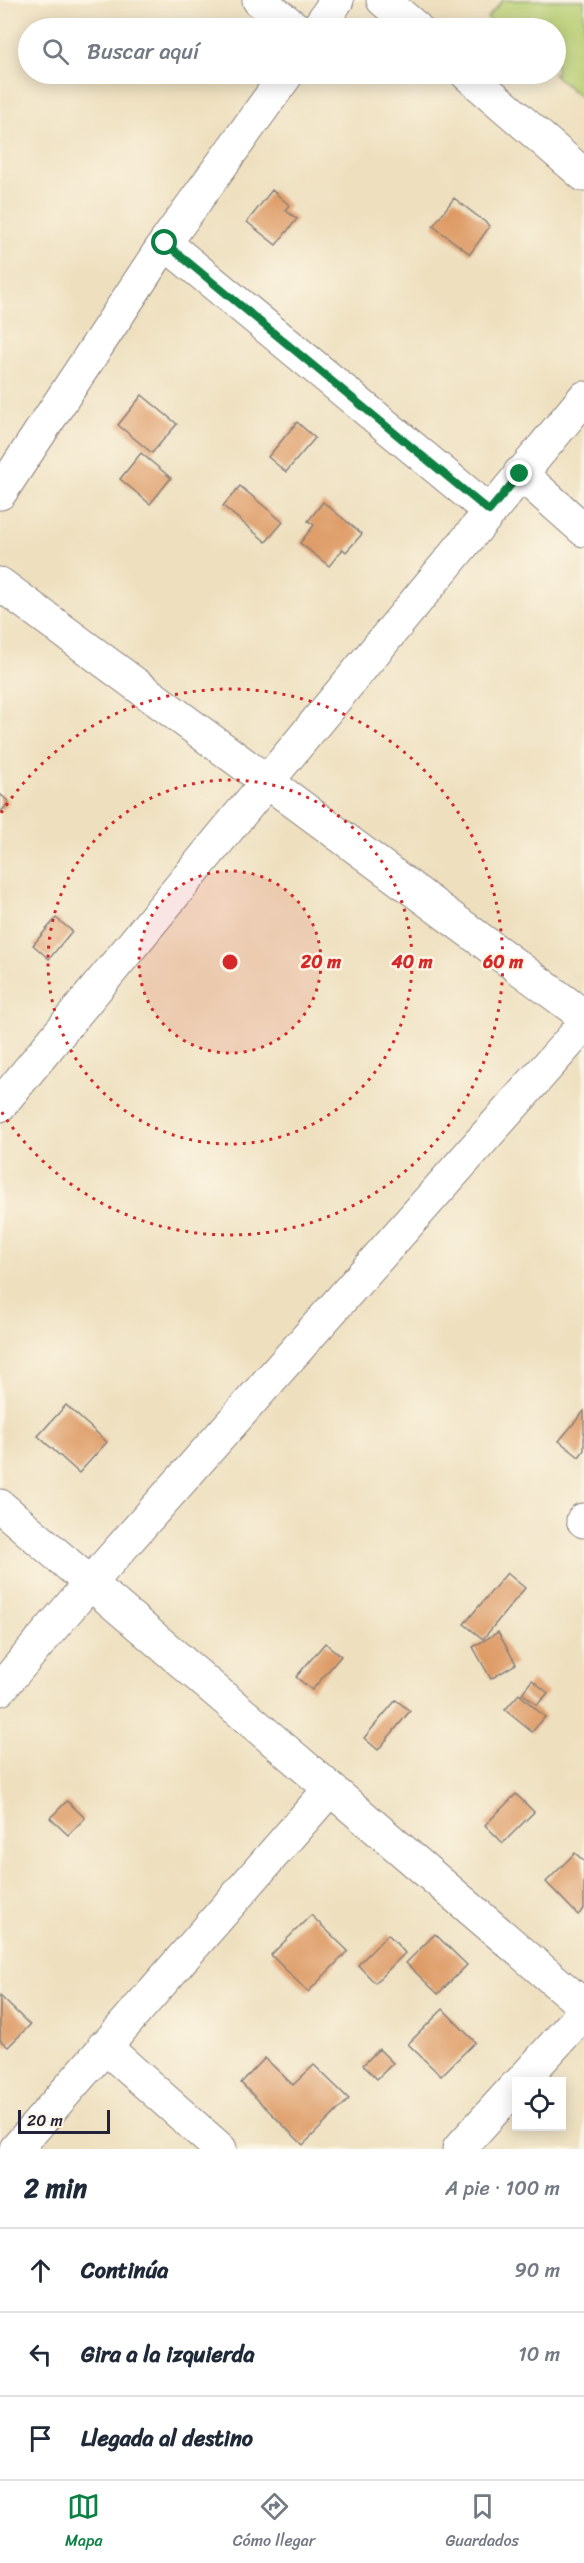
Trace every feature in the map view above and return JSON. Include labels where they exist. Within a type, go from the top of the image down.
[{"type":"street","points":[[259,0],[282,18]]},
{"type":"street","points":[[325,18],[337,0]]},
{"type":"street","points":[[383,0],[404,18]]},
{"type":"street","points":[[0,493],[165,243],[280,84]]},
{"type":"street","points":[[479,84],[584,175]]},
{"type":"street","points":[[165,243],[489,511]]},
{"type":"street","points":[[0,1105],[584,398]]},
{"type":"street","points":[[520,474],[584,530]]},
{"type":"street","points":[[0,584],[584,1016]]},
{"type":"street","points":[[0,1689],[90,1583],[584,1025]]},
{"type":"street","points":[[0,1506],[584,2006]]},
{"type":"street","points":[[16,2149],[330,1789]]},
{"type":"street","points":[[526,2077],[584,2012]]},
{"type":"street","points":[[104,2046],[220,2149]]},
{"type":"street","points":[[459,2149],[512,2090]]},
{"type":"green space","points":[[503,0],[584,0],[584,100],[565,84],[566,18],[487,18]]},
{"type":"building","points":[[272,190],[289,205],[285,210],[297,219],[276,245],[247,222]]},
{"type":"building","points":[[454,198],[490,226],[470,254],[433,226]]},
{"type":"building","points":[[142,395],[177,424],[152,453],[118,425]]},
{"type":"building","points":[[297,422],[315,438],[286,472],[268,457]]},
{"type":"building","points":[[141,453],[171,478],[150,504],[120,479]]},
{"type":"building","points":[[240,486],[283,522],[266,542],[223,506]]},
{"type":"building","points":[[323,502],[362,534],[346,552],[343,549],[329,566],[300,543],[314,525],[308,521]]},
{"type":"building","points":[[0,794],[9,802],[0,813]]},
{"type":"building","points":[[56,918],[72,931],[49,959],[33,945]]},
{"type":"building","points":[[66,1405],[107,1442],[79,1473],[38,1436]]},
{"type":"building","points":[[584,1411],[584,1450],[579,1457],[559,1441]]},
{"type":"building","points":[[507,1573],[525,1588],[483,1639],[464,1624]]},
{"type":"building","points":[[498,1632],[516,1664],[491,1679],[473,1647]]},
{"type":"building","points":[[325,1643],[341,1656],[312,1690],[296,1677]]},
{"type":"building","points":[[532,1680],[548,1693],[537,1705],[522,1693]]},
{"type":"building","points":[[519,1694],[545,1717],[532,1732],[505,1710]]},
{"type":"building","points":[[396,1700],[410,1711],[378,1750],[364,1738]]},
{"type":"building","points":[[516,1794],[534,1812],[503,1843],[485,1825]]},
{"type":"building","points":[[67,1801],[85,1818],[68,1835],[50,1818]]},
{"type":"building","points":[[575,1853],[584,1861],[584,1909],[578,1915],[546,1882]]},
{"type":"building","points":[[311,1915],[348,1951],[308,1992],[271,1955]]},
{"type":"building","points":[[388,1934],[405,1953],[375,1983],[358,1965]]},
{"type":"building","points":[[435,1934],[467,1965],[438,1994],[406,1963]]},
{"type":"building","points":[[0,1996],[30,2025],[8,2047],[0,2040]]},
{"type":"building","points":[[443,2009],[475,2042],[441,2076],[408,2044]]},
{"type":"building","points":[[379,2049],[393,2063],[377,2079],[363,2065]]},
{"type":"building","points":[[265,2058],[293,2085],[314,2065],[349,2099],[303,2145],[241,2083]]},
{"type":"route","points":[[165,243],[489,511],[520,474]]}]
